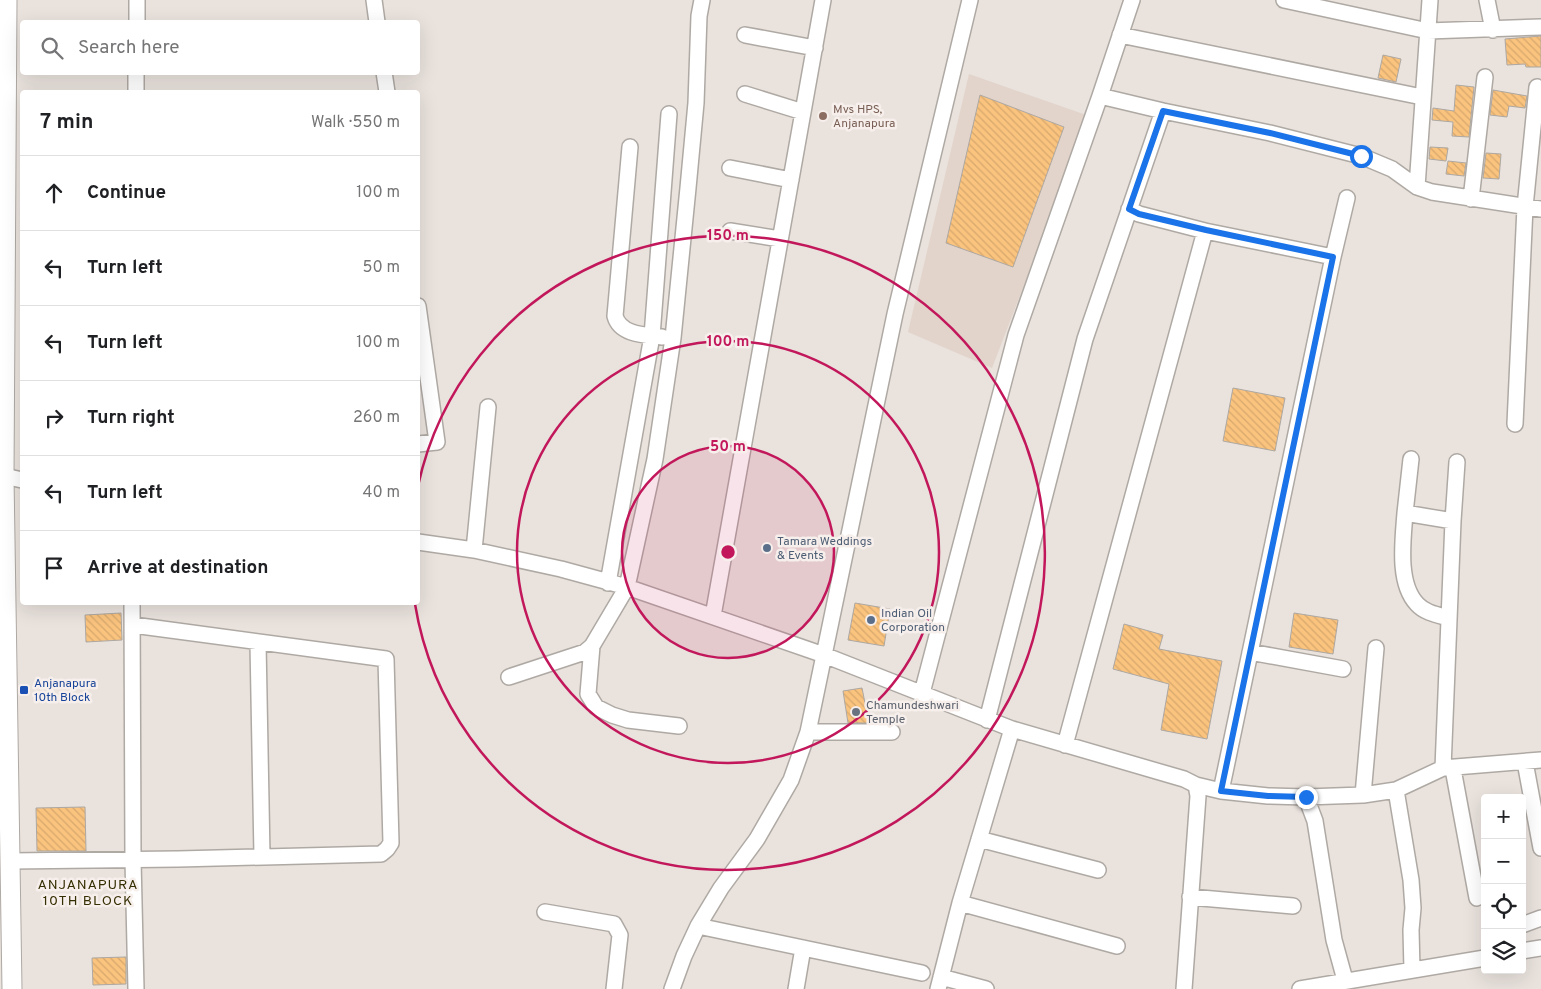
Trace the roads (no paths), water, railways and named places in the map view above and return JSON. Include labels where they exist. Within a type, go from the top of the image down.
[{"type":"main road","points":[[7,0],[2,475],[7,850],[6,929],[12,989]]},
{"type":"street","points":[[137,0],[137,20]]},
{"type":"street","points":[[374,0],[377,20]]},
{"type":"street","points":[[509,677],[584,652],[592,646],[627,587],[655,459],[673,338],[696,103],[699,16],[702,0]]},
{"type":"street","points":[[713,616],[823,0]]},
{"type":"street","points":[[672,989],[698,926],[721,888],[756,839],[791,780],[808,732],[895,314],[970,0]]},
{"type":"street","points":[[922,693],[1016,335],[1132,0]]},
{"type":"street","points":[[1284,0],[1428,31],[1541,27]]},
{"type":"street","points":[[1417,187],[1430,0]]},
{"type":"street","points":[[1486,0],[1493,30]]},
{"type":"street","points":[[745,35],[815,48]]},
{"type":"street","points":[[1120,35],[1422,98]]},
{"type":"street","points":[[136,75],[136,90]]},
{"type":"street","points":[[384,75],[387,90]]},
{"type":"street","points":[[1471,199],[1485,76]]},
{"type":"street","points":[[1515,424],[1525,207],[1537,135],[1537,87]]},
{"type":"street","points":[[745,94],[803,112]]},
{"type":"street","points":[[1100,96],[1270,133],[1361,156],[1392,169],[1417,187],[1471,199],[1541,209]]},
{"type":"street","points":[[987,720],[1084,338],[1163,111]]},
{"type":"street","points":[[608,583],[652,336],[669,114]]},
{"type":"street","points":[[630,147],[615,316],[616,323],[623,330],[673,338]]},
{"type":"street","points":[[730,168],[791,180]]},
{"type":"street","points":[[1221,791],[1346,198]]},
{"type":"street","points":[[1129,209],[1139,214],[1206,230],[1333,257]]},
{"type":"street","points":[[1065,745],[1206,230]]},
{"type":"street","points":[[730,231],[780,239]]},
{"type":"street","points":[[420,334],[437,442],[420,444]]},
{"type":"street","points":[[474,550],[488,407]]},
{"type":"street","points":[[1411,460],[1402,553],[1408,592],[1418,605],[1430,613],[1449,618]]},
{"type":"street","points":[[1457,462],[1449,618],[1448,769],[1477,898]]},
{"type":"street","points":[[2,475],[20,480]]},
{"type":"street","points":[[1405,513],[1453,521]]},
{"type":"street","points":[[420,542],[474,550],[561,569],[627,587],[824,655],[987,720],[1065,745],[1184,779],[1196,785],[1221,791],[1268,796],[1363,795],[1396,790],[1448,769],[1541,760]]},
{"type":"street","points":[[132,605],[133,860],[136,989]]},
{"type":"street","points":[[7,850],[133,860],[381,854],[391,843],[386,659],[133,625]]},
{"type":"street","points":[[258,643],[262,856]]},
{"type":"street","points":[[592,646],[588,694],[596,707],[628,720],[679,726]]},
{"type":"street","points":[[1363,795],[1376,648]]},
{"type":"street","points":[[1250,652],[1343,669]]},
{"type":"street","points":[[986,989],[940,983],[960,903],[1012,728]]},
{"type":"street","points":[[808,732],[892,732]]},
{"type":"street","points":[[1525,762],[1541,844]]},
{"type":"street","points":[[1184,989],[1198,796],[1196,785]]},
{"type":"street","points":[[1396,790],[1411,880],[1413,908],[1411,930],[1412,970]]},
{"type":"street","points":[[1306,797],[1315,820],[1334,940],[1345,980]]},
{"type":"street","points":[[979,839],[1098,870]]},
{"type":"street","points":[[1190,897],[1293,906]]},
{"type":"street","points":[[960,903],[1117,946]]},
{"type":"street","points":[[545,912],[614,924],[620,935],[614,989]]},
{"type":"street","points":[[1526,924],[1541,918]]},
{"type":"street","points":[[698,926],[922,973]]},
{"type":"street","points":[[796,989],[804,948]]},
{"type":"street","points":[[1526,950],[1541,948]]},
{"type":"street","points":[[1300,989],[1481,959]]},
{"type":"place","name":"Mvs HPS, Anjanapura","points":[[823,116]]},
{"type":"place","name":"Tamara Weddings & Events","points":[[767,548]]},
{"type":"place","name":"Indian Oil Corporation","points":[[871,620]]},
{"type":"place","name":"Anjanapura 10th Block","points":[[24,690]]},
{"type":"place","name":"Chamundeshwari Temple","points":[[856,712]]},
{"type":"district","name":"ANJANAPURA 10TH BLOCK","points":[[88,892]]}]
